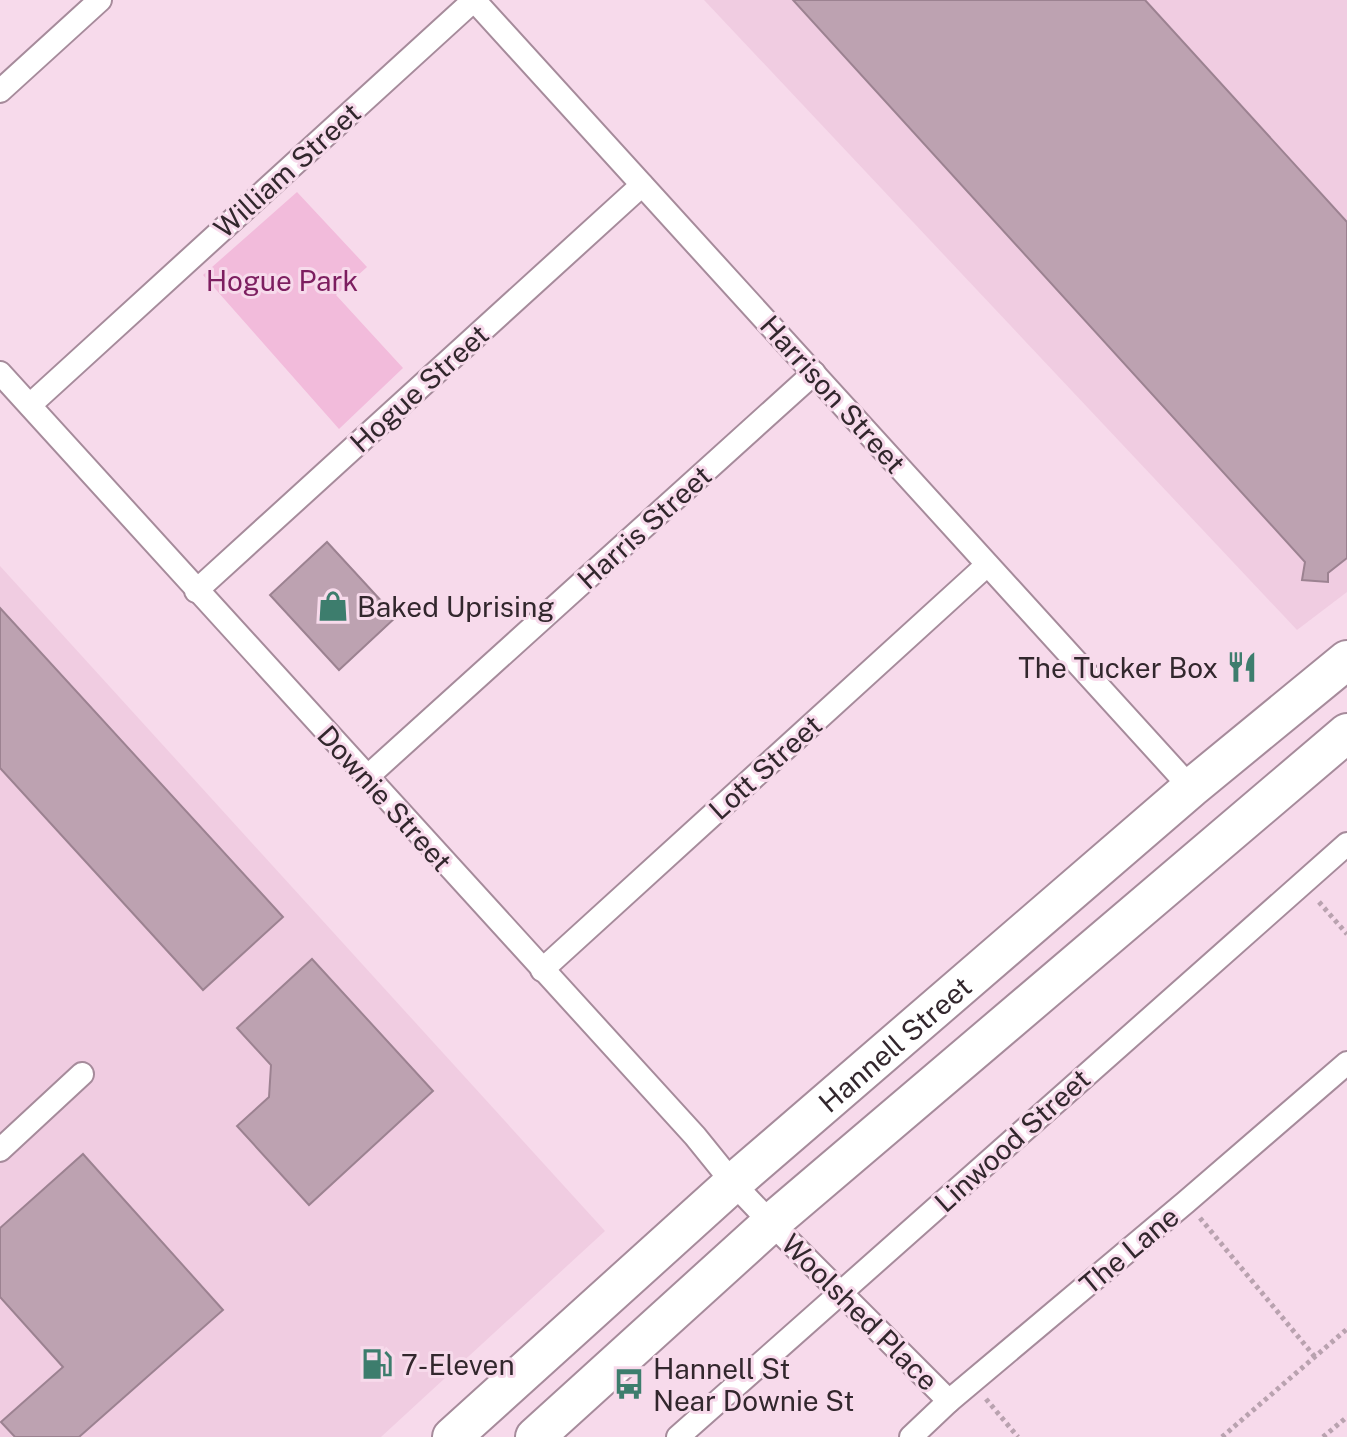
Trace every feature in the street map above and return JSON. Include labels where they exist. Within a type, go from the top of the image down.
[{"type":"highway","name":"Hannell Street","points":[[452,1437],[733,1183],[1191,788],[1347,660]]},
{"type":"highway","name":"Hannell Street","points":[[535,1437],[771,1223],[1347,733]]},
{"type":"street","points":[[0,91],[100,0]]},
{"type":"street","name":"Harrison Street","points":[[474,0],[1191,788]]},
{"type":"street","name":"William Street","points":[[30,405],[474,0]]},
{"type":"street","name":"Hogue Street","points":[[196,591],[642,185]]},
{"type":"street","name":"Downie Street","points":[[0,373],[771,1223]]},
{"type":"street","name":"Harris Street","points":[[367,777],[814,373]]},
{"type":"street","name":"Lott Street","points":[[542,970],[987,565]]},
{"type":"street","name":"Linwood Street","points":[[678,1437],[1347,844]]},
{"type":"street","name":"The Lane","points":[[911,1437],[949,1401],[1347,1063]]},
{"type":"street","points":[[0,1150],[82,1074]]},
{"type":"street","name":"Woolshed Place","points":[[771,1223],[949,1401]]},
{"type":"path","points":[[1303,883],[1347,934]]},
{"type":"path","points":[[1186,1202],[1315,1357]]},
{"type":"path","points":[[1222,1437],[1347,1329]]},
{"type":"path","points":[[972,1383],[1018,1437]]},
{"type":"path","points":[[1323,1437],[1347,1417]]},
{"type":"shaded area","points":[[704,0],[1347,0],[1347,592],[1297,630]]},
{"type":"shaded area","points":[[0,566],[605,1231],[381,1437],[0,1437]]},
{"type":"green space","name":"Hogue Park","points":[[297,192],[367,267],[336,295],[403,368],[339,429],[203,275]]},
{"type":"building","points":[[793,0],[1145,0],[1347,222],[1347,558],[1328,573],[1328,582],[1302,580],[1305,562]]},
{"type":"building","name":"Baked Uprising","points":[[327,542],[396,617],[339,670],[270,595]]},
{"type":"building","points":[[0,608],[283,917],[203,990],[0,768]]},
{"type":"building","points":[[312,959],[433,1091],[309,1205],[237,1126],[269,1097],[271,1065],[237,1028]]},
{"type":"building","points":[[83,1154],[223,1310],[79,1437],[15,1437],[1,1422],[63,1367],[0,1297],[0,1228]]},
{"type":"place","name":"Baked Uprising","points":[[333,606]]},
{"type":"place","name":"The Tucker Box","points":[[1242,667]]},
{"type":"place","name":"7-Eleven","points":[[377,1364]]},
{"type":"place","name":"Hannell St Near Downie St","points":[[629,1384]]}]
